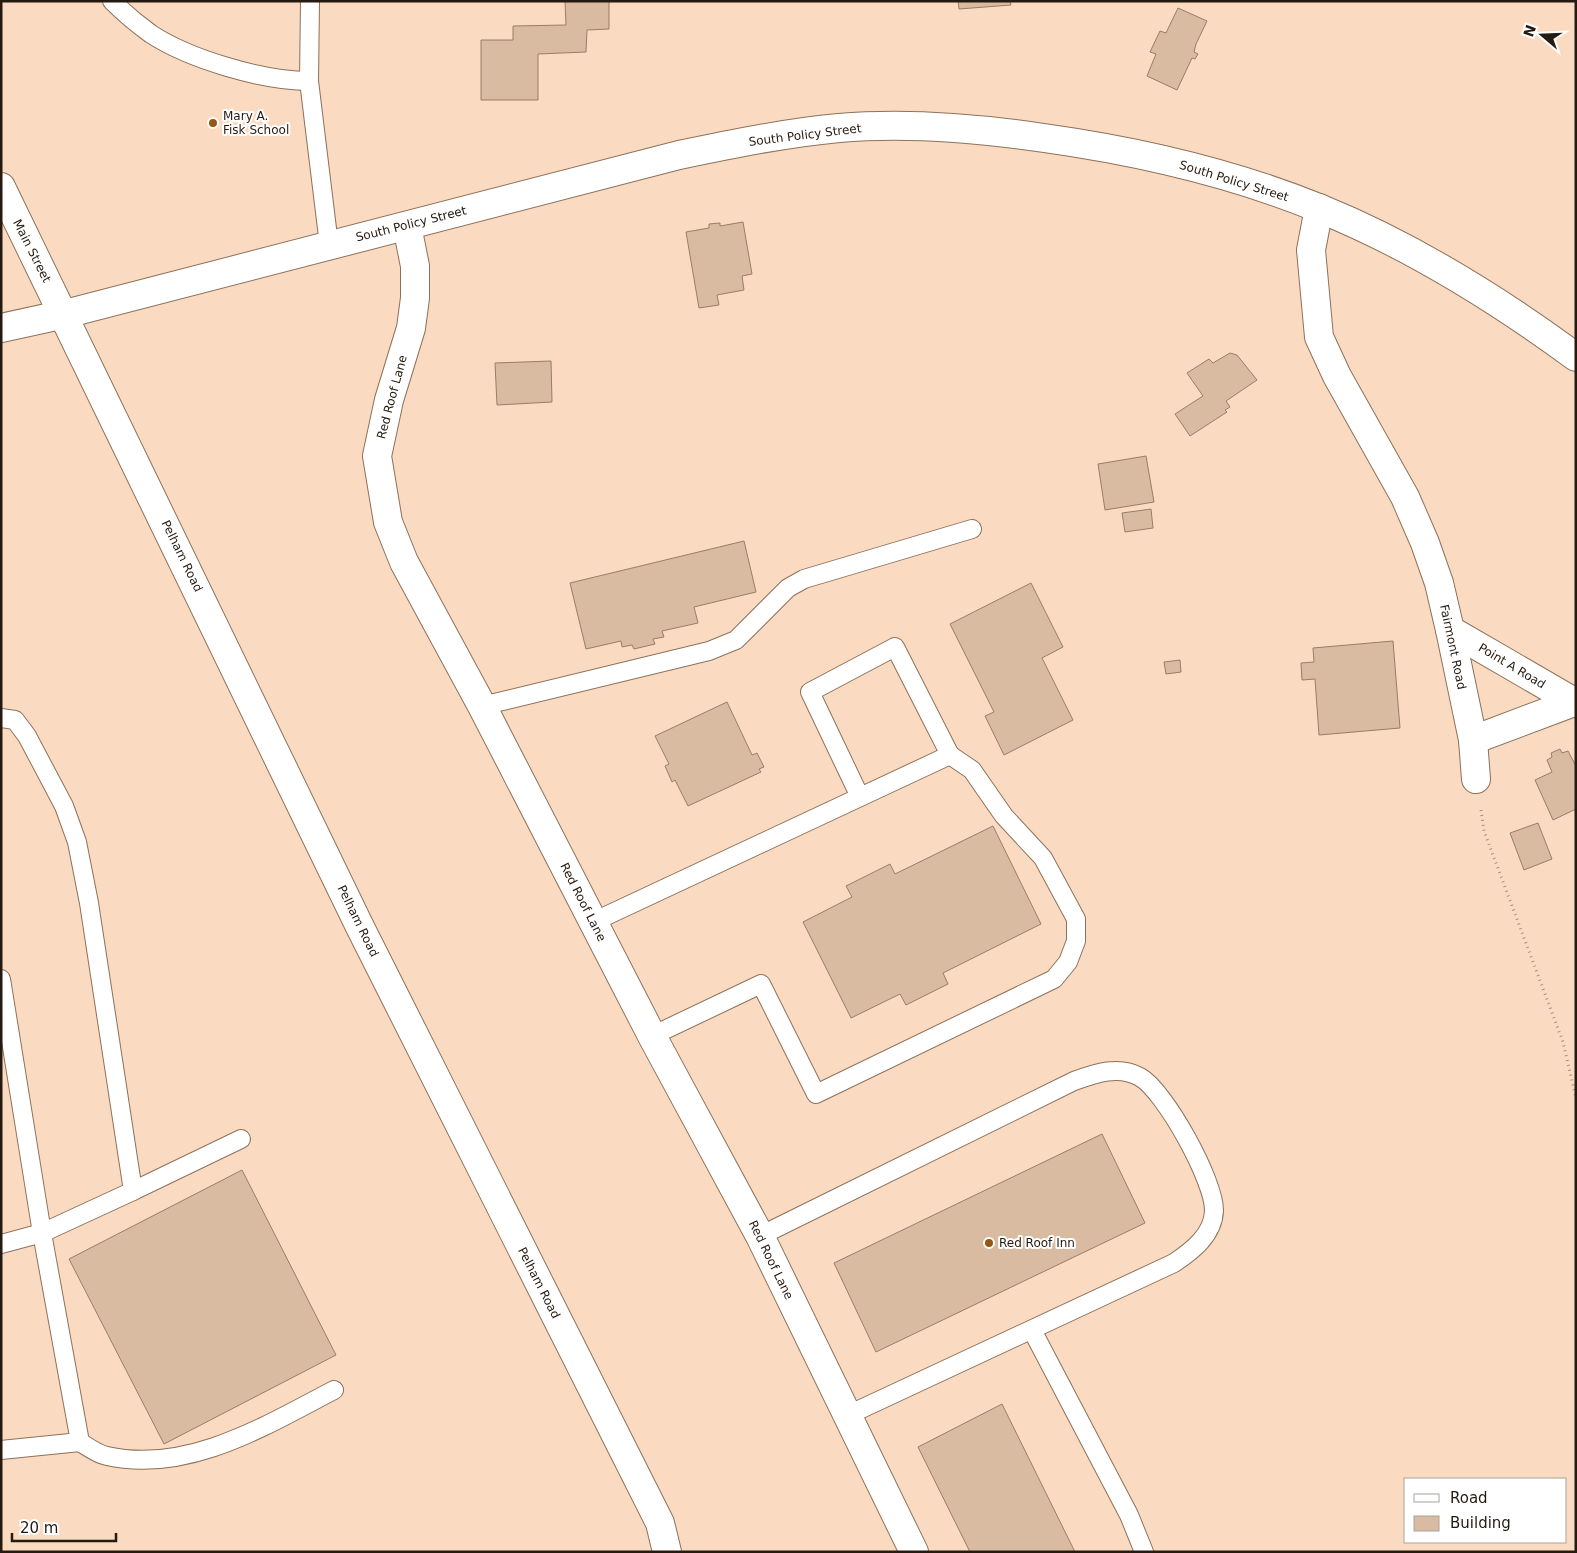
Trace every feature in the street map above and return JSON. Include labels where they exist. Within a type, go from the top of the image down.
[{"type":"street","name":"South Policy Street","points":[[1,328],[65,314],[679,155],[756,139],[850,128],[922,127],[1003,132],[1082,143],[1202,169],[1319,208],[1426,259],[1529,322],[1576,357]]},
{"type":"street","name":"Main Street","points":[[1,187],[21,232],[65,314]]},
{"type":"street","name":"Fairmont Road","points":[[1319,208],[1311,250],[1319,337],[1337,376],[1405,498],[1439,583],[1473,740],[1476,779]]},
{"type":"street","name":"Red Roof Lane","points":[[407,226],[415,266],[416,298],[411,328],[382,430],[377,456],[388,522],[404,562],[482,706],[652,1036],[760,1236],[846,1416],[914,1552]]},
{"type":"street","name":"Pelham Road","points":[[65,314],[360,927],[660,1523],[667,1552]]},
{"type":"street","name":"Point A Road","points":[[1450,630],[1575,702]]},
{"type":"street","name":"Point A Road","points":[[1473,740],[1575,702]]},
{"type":"street","name":"Pelham Road","points":[[660,1523],[686,1552]]},
{"type":"lane","points":[[112,1],[152,35],[189,52],[246,73],[288,81],[309,81]]},
{"type":"lane","points":[[310,1],[309,81],[329,245]]},
{"type":"lane","points":[[482,706],[709,650],[736,640],[788,588],[804,579],[972,529]]},
{"type":"lane","points":[[652,1036],[761,984],[816,1094],[1054,979],[1068,962],[1076,941],[1076,919],[1043,858],[1004,816],[972,770],[950,755],[895,647],[810,692],[860,797]]},
{"type":"lane","points":[[1,718],[15,720],[27,736],[64,806],[77,842],[89,904],[133,1191]]},
{"type":"lane","points":[[594,922],[950,755]]},
{"type":"lane","points":[[1,979],[42,1233],[80,1442]]},
{"type":"lane","points":[[760,1236],[1074,1081],[1100,1071],[1119,1070],[1140,1077],[1158,1092],[1194,1152],[1210,1188],[1214,1211],[1207,1233],[1192,1251],[1174,1262],[1032,1330],[846,1416]]},
{"type":"lane","points":[[1,1244],[42,1233],[241,1139]]},
{"type":"lane","points":[[1032,1330],[1130,1515],[1144,1552]]},
{"type":"lane","points":[[1,1450],[80,1442],[105,1456],[141,1461],[188,1456],[262,1427],[334,1390]]},
{"type":"path","points":[[1476,779],[1484,831],[1563,1042],[1576,1098]]},
{"type":"building","points":[[565,1],[609,1],[609,29],[587,30],[586,52],[538,54],[538,100],[481,100],[481,40],[513,40],[513,26],[566,25]]},
{"type":"building","points":[[958,1],[1010,1],[1011,5],[959,9]]},
{"type":"building","points":[[1178,8],[1207,21],[1196,44],[1194,52],[1198,54],[1195,59],[1192,58],[1177,90],[1147,76],[1156,54],[1150,52],[1160,31],[1166,33]]},
{"type":"building","points":[[743,222],[752,274],[742,276],[744,290],[717,295],[719,305],[699,308],[686,232],[709,228],[709,224],[720,223],[720,226]]},
{"type":"building","points":[[1230,353],[1237,355],[1257,380],[1226,401],[1230,407],[1225,410],[1227,412],[1190,436],[1175,414],[1203,396],[1187,373],[1209,359],[1213,363]]},
{"type":"building","points":[[551,361],[552,402],[497,405],[495,363]]},
{"type":"building","points":[[1146,456],[1154,502],[1105,510],[1098,464]]},
{"type":"building","points":[[1151,509],[1153,528],[1125,532],[1122,513]]},
{"type":"building","points":[[744,541],[756,592],[694,607],[698,623],[662,631],[664,637],[653,639],[655,644],[634,649],[632,645],[622,647],[621,641],[586,649],[570,583]]},
{"type":"building","points":[[1031,583],[1063,647],[1042,658],[1073,720],[1004,755],[985,716],[994,712],[950,624]]},
{"type":"building","points":[[1393,641],[1400,728],[1319,735],[1315,679],[1302,680],[1301,663],[1314,662],[1313,648]]},
{"type":"building","points":[[1180,660],[1181,672],[1166,674],[1164,662]]},
{"type":"building","points":[[727,702],[752,755],[757,753],[764,767],[759,769],[761,772],[688,806],[675,780],[672,782],[665,766],[669,764],[655,736]]},
{"type":"building","points":[[1560,749],[1562,753],[1568,751],[1576,766],[1576,809],[1553,820],[1535,780],[1552,772],[1547,760],[1552,757],[1551,753]]},
{"type":"building","points":[[1538,823],[1552,859],[1524,870],[1510,833]]},
{"type":"building","points":[[993,826],[1041,924],[943,973],[948,984],[906,1005],[900,994],[851,1018],[803,922],[852,897],[846,886],[890,864],[895,874]]},
{"type":"building","name":"Red Roof Inn","points":[[1102,1134],[1145,1223],[876,1352],[834,1263]]},
{"type":"building","points":[[242,1170],[336,1355],[164,1444],[69,1259]]},
{"type":"building","points":[[1002,1404],[1075,1552],[970,1552],[918,1447]]},
{"type":"place","name":"Mary A. Fisk School","points":[[213,123]]},
{"type":"place","name":"Red Roof Inn","points":[[989,1243]]}]
